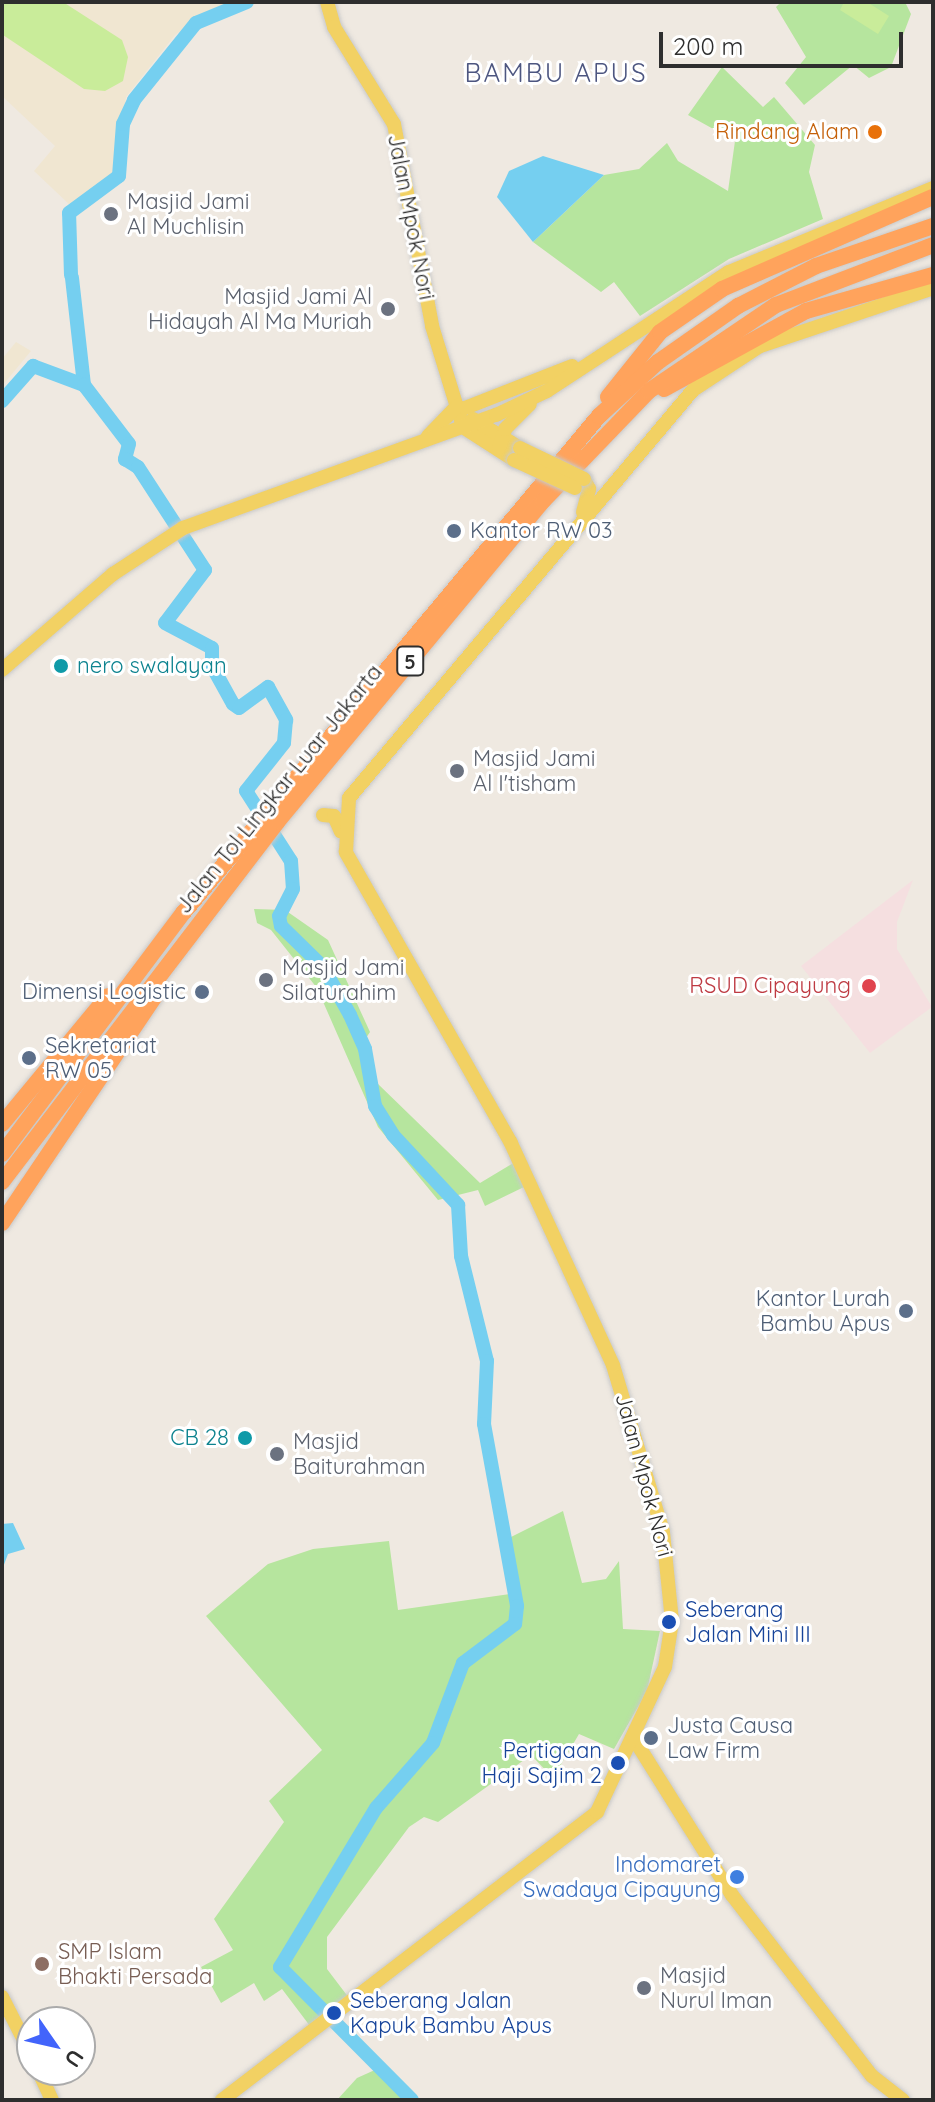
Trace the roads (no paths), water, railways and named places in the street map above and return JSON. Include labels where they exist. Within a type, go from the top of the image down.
[{"type":"highway","points":[[599,416],[644,349],[689,310],[774,262],[933,197]]},
{"type":"highway","name":"Jalan Tol Lingkar Luar Jakarta","points":[[2,1154],[184,912],[253,841],[599,416],[658,362],[750,299],[816,266],[933,226]]},
{"type":"highway","name":"Jalan Tol Lingkar Luar Jakarta","points":[[274,815],[543,501],[641,401],[701,351],[764,311],[933,245]]},
{"type":"highway","points":[[641,401],[806,311],[933,275]]},
{"type":"highway","name":"Jalan Tol Lingkar Luar Jakarta","points":[[2,1182],[216,901],[253,841]]},
{"type":"highway","points":[[2,1223],[216,901]]},
{"type":"highway","points":[[2,1124],[184,912]]},
{"type":"main road","name":"Jalan Mpok Nori","points":[[327,2],[332,23],[394,124],[432,326],[470,428],[500,446],[583,485]]},
{"type":"main road","points":[[500,446],[510,422],[547,391],[729,272],[933,188]]},
{"type":"main road","points":[[349,854],[360,776],[422,712],[617,474],[693,390],[751,351],[933,288]]},
{"type":"main road","points":[[426,437],[459,404],[612,347]]},
{"type":"main road","points":[[2,670],[113,574],[179,531],[362,466],[426,437],[470,428],[547,391]]},
{"type":"main road","points":[[577,524],[583,485],[617,474]]},
{"type":"main road","name":"Jalan Mpok Nori","points":[[222,2100],[326,2025],[591,1817],[634,1739],[665,1667],[673,1606],[663,1532],[634,1425],[575,1277],[511,1143],[349,854],[336,818],[323,815]]},
{"type":"main road","points":[[634,1739],[732,1895],[867,2070],[903,2100]]},
{"type":"main road","points":[[2,1997],[16,2025]]},
{"type":"water","points":[[543,156],[604,175],[533,242],[497,197],[509,171]]},
{"type":"water","points":[[13,1523],[25,1549],[8,1554],[2,1570],[2,1524]]},
{"type":"waterway","points":[[71,275],[69,213],[119,176],[123,124],[134,100],[196,23],[247,2]]},
{"type":"waterway","points":[[72,278],[84,385]]},
{"type":"waterway","points":[[2,401],[33,366],[84,385],[129,444],[125,459],[138,467],[205,570],[165,623],[212,648],[212,666],[233,704],[239,708],[268,687],[286,720],[284,743],[246,791],[291,861],[293,889],[279,916],[281,926],[323,967],[350,1015],[365,1049],[375,1106],[393,1135],[458,1205],[461,1256],[487,1361],[484,1424],[517,1606],[515,1624],[463,1663],[433,1743],[376,1808],[280,1967],[412,2100]]},
{"type":"place","name":"Rindang Alam","points":[[875,132]]},
{"type":"place","name":"Masjid Jami Al Muchlisin","points":[[111,214]]},
{"type":"place","name":"Masjid Jami Al Hidayah Al Ma Muriah","points":[[388,309]]},
{"type":"place","name":"Kantor RW 03","points":[[454,531]]},
{"type":"place","name":"nero swalayan","points":[[61,666]]},
{"type":"place","name":"Masjid Jami Al I'tisham","points":[[457,771]]},
{"type":"place","name":"Masjid Jami Silaturahim","points":[[266,980]]},
{"type":"place","name":"RSUD Cipayung","points":[[869,986]]},
{"type":"place","name":"Dimensi Logistic","points":[[202,992]]},
{"type":"place","name":"Sekretariat RW 05","points":[[29,1058]]},
{"type":"place","name":"Kantor Lurah Bambu Apus","points":[[906,1311]]},
{"type":"place","name":"CB 28","points":[[245,1438]]},
{"type":"place","name":"Masjid Baiturahman","points":[[277,1454]]},
{"type":"place","name":"Seberang Jalan Mini III","points":[[669,1622]]},
{"type":"place","name":"Justa Causa Law Firm","points":[[651,1738]]},
{"type":"place","name":"Pertigaan Haji Sajim 2","points":[[618,1763]]},
{"type":"place","name":"Indomaret Swadaya Cipayung","points":[[737,1877]]},
{"type":"place","name":"SMP Islam Bhakti Persada","points":[[42,1964]]},
{"type":"place","name":"Masjid Nurul Iman","points":[[644,1988]]},
{"type":"place","name":"Seberang Jalan Kapuk Bambu Apus","points":[[334,2013]]},
{"type":"district","name":"BAMBU APUS","points":[[556,73]]}]
